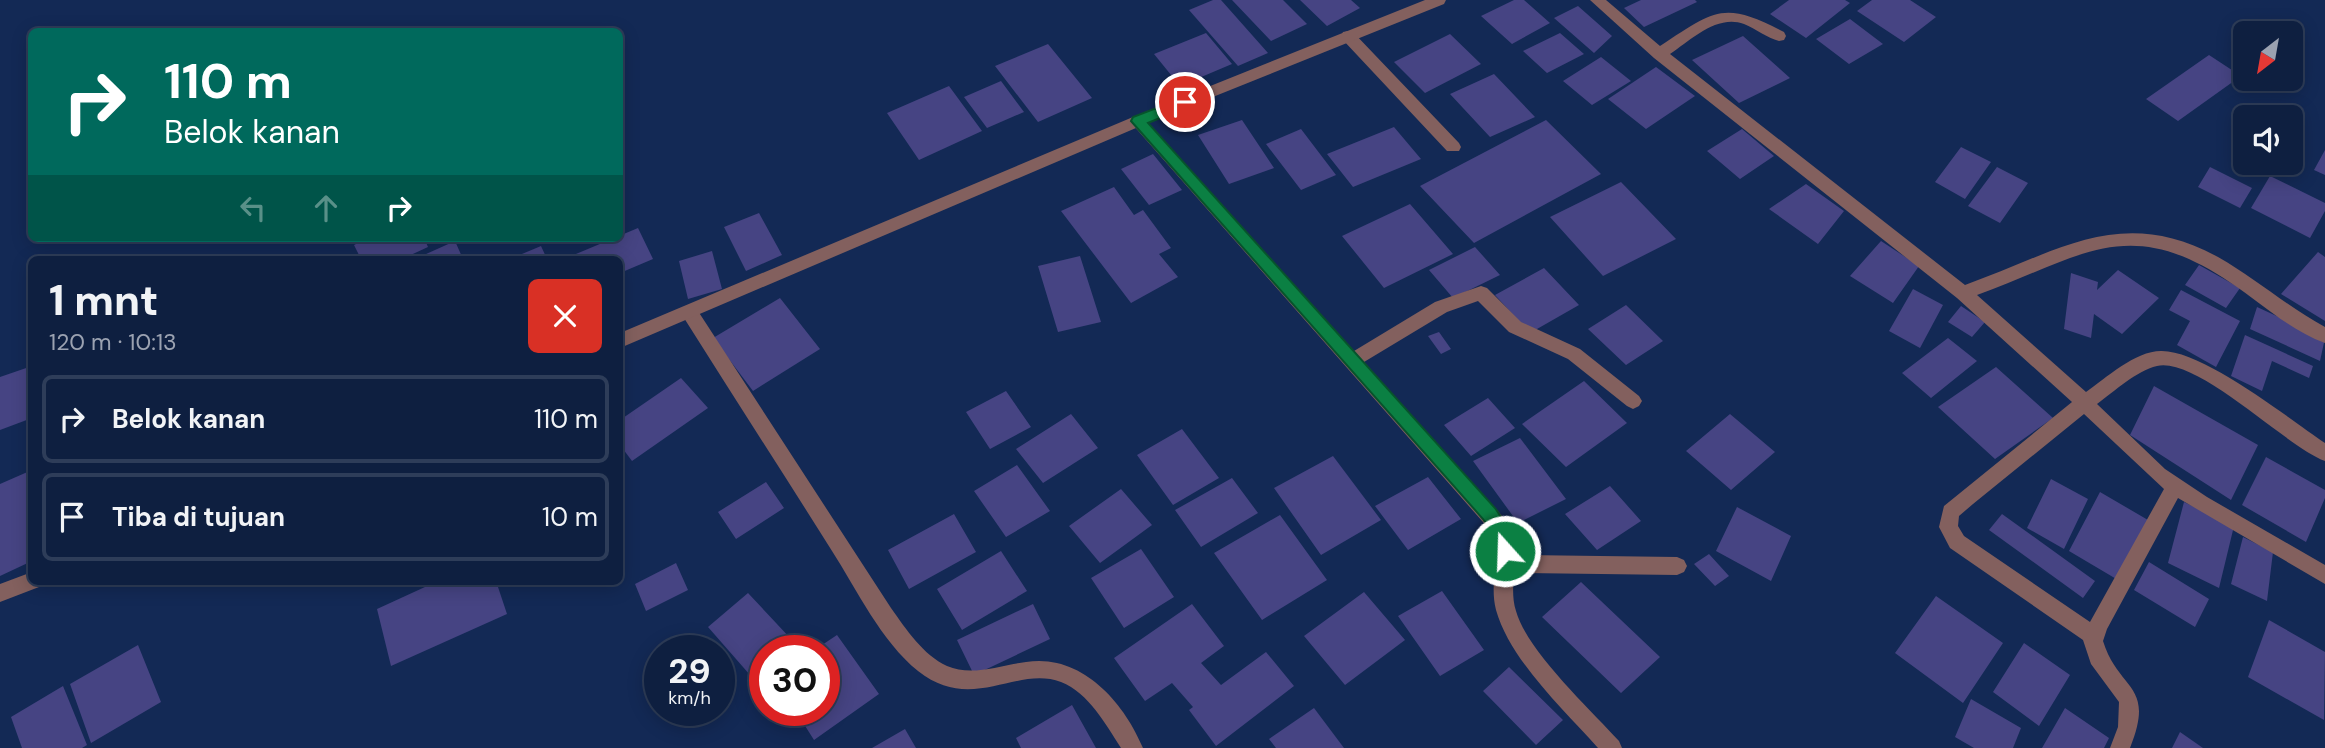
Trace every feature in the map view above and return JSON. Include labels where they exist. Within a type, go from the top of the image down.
[{"type":"street","points":[[623,340],[1138,121],[1439,0]]},
{"type":"street","points":[[1597,0],[1659,54],[1963,293],[2085,402],[2133,452],[2175,486],[2325,575]]},
{"type":"street","points":[[1659,54],[1714,20],[1728,16],[1740,18],[1779,36]]},
{"type":"street","points":[[1348,36],[1453,147]]},
{"type":"street","points":[[1138,121],[1497,524],[1504,539],[1505,608],[1510,625],[1527,649],[1612,748]]},
{"type":"street","points":[[1963,293],[1995,283],[2080,247],[2117,238],[2144,238],[2174,244],[2202,256],[2325,336]]},
{"type":"street","points":[[1353,360],[1441,307],[1481,293],[1515,327],[1574,354],[1633,401]]},
{"type":"street","points":[[690,313],[884,615],[912,652],[942,675],[974,682],[1038,670],[1064,673],[1092,692],[1133,748]]},
{"type":"street","points":[[2094,636],[1957,542],[1947,521],[1954,509],[2085,402],[2144,362],[2167,359],[2217,382],[2325,453]]},
{"type":"street","points":[[2120,748],[2131,722],[2132,708],[2128,696],[2095,652],[2094,636],[2175,486]]},
{"type":"street","points":[[1506,564],[1677,566]]},
{"type":"street","points":[[0,593],[28,582]]},
{"type":"building","points":[[1213,0],[1221,0],[1268,53],[1238,66],[1189,10]]},
{"type":"building","points":[[1232,0],[1283,0],[1307,24],[1271,41]]},
{"type":"building","points":[[1300,0],[1351,0],[1360,8],[1327,26]]},
{"type":"building","points":[[1514,0],[1524,0],[1550,23],[1512,44],[1481,16]]},
{"type":"building","points":[[1641,0],[1697,2],[1644,27],[1624,8]]},
{"type":"building","points":[[1789,0],[1845,0],[1850,3],[1806,38],[1770,14]]},
{"type":"building","points":[[1872,0],[1910,0],[1936,17],[1904,42],[1857,11]]},
{"type":"building","points":[[1578,6],[1612,36],[1594,53],[1554,18]]},
{"type":"building","points":[[1850,19],[1883,44],[1849,64],[1816,39]]},
{"type":"building","points":[[1206,33],[1232,64],[1180,86],[1154,54]]},
{"type":"building","points":[[1560,33],[1584,54],[1547,73],[1523,51]]},
{"type":"building","points":[[1450,34],[1481,64],[1425,93],[1394,62]]},
{"type":"building","points":[[1743,36],[1790,78],[1739,103],[1692,60]]},
{"type":"building","points":[[1048,44],[1092,98],[1038,122],[995,66]]},
{"type":"building","points":[[2209,55],[2233,71],[2233,82],[2178,121],[2146,99]]},
{"type":"building","points":[[1601,57],[1631,81],[1592,105],[1563,81]]},
{"type":"building","points":[[1656,67],[1695,96],[1646,129],[1608,99]]},
{"type":"building","points":[[1494,74],[1535,117],[1490,137],[1450,94]]},
{"type":"building","points":[[1001,81],[1024,112],[987,128],[964,97]]},
{"type":"building","points":[[949,86],[982,131],[919,160],[887,113]]},
{"type":"building","points":[[1242,120],[1274,168],[1229,184],[1198,135]]},
{"type":"building","points":[[1546,120],[1601,174],[1474,243],[1420,186]]},
{"type":"building","points":[[1394,127],[1421,159],[1353,187],[1327,154]]},
{"type":"building","points":[[1301,129],[1336,175],[1301,190],[1266,144]]},
{"type":"building","points":[[1742,129],[1774,156],[1740,179],[1707,151]]},
{"type":"building","points":[[1961,147],[1991,162],[1965,199],[1935,182]]},
{"type":"building","points":[[2325,150],[2325,175],[2314,170]]},
{"type":"building","points":[[1153,154],[1182,190],[1149,205],[1121,169]]},
{"type":"building","points":[[1997,167],[2028,183],[2000,223],[1968,206]]},
{"type":"building","points":[[2210,167],[2252,188],[2240,208],[2198,187]]},
{"type":"building","points":[[2270,176],[2325,203],[2325,211],[2310,238],[2251,208]]},
{"type":"building","points":[[1621,182],[1676,239],[1603,276],[1550,217]]},
{"type":"building","points":[[1806,184],[1844,211],[1818,244],[1769,209]]},
{"type":"building","points":[[1114,187],[1134,215],[1143,210],[1171,248],[1159,254],[1178,277],[1131,303],[1061,211]]},
{"type":"building","points":[[1410,204],[1453,254],[1384,288],[1342,236]]},
{"type":"building","points":[[759,213],[782,255],[746,271],[724,227]]},
{"type":"building","points":[[638,228],[653,259],[623,272],[623,256],[571,256],[605,242],[623,242],[623,234]]},
{"type":"building","points":[[1881,241],[1919,266],[1893,303],[1850,276]]},
{"type":"building","points":[[360,242],[426,242],[428,247],[408,256],[360,256],[354,245]]},
{"type":"building","points":[[455,242],[462,256],[422,256]]},
{"type":"building","points":[[541,246],[546,256],[517,256]]},
{"type":"building","points":[[1475,247],[1500,275],[1453,298],[1429,270]]},
{"type":"building","points":[[712,251],[722,289],[688,299],[679,261]]},
{"type":"building","points":[[2318,252],[2325,257],[2325,321],[2281,294]]},
{"type":"building","points":[[1080,256],[1101,322],[1058,332],[1038,266]]},
{"type":"building","points":[[2199,265],[2240,288],[2226,308],[2185,285]]},
{"type":"building","points":[[1544,268],[1579,305],[1530,333],[1495,295]]},
{"type":"building","points":[[2118,270],[2159,298],[2122,334],[2094,314],[2091,338],[2064,329],[2071,273],[2098,282],[2097,290]]},
{"type":"building","points":[[1913,289],[1943,305],[1920,348],[1889,331]]},
{"type":"building","points":[[2181,290],[2240,321],[2216,367],[2177,345],[2190,321],[2169,310]]},
{"type":"building","points":[[780,298],[820,349],[753,391],[713,338]]},
{"type":"building","points":[[1626,305],[1663,341],[1626,365],[1588,329]]},
{"type":"building","points":[[1961,306],[1985,322],[1972,337],[1948,322]]},
{"type":"building","points":[[2257,307],[2325,338],[2320,361],[2250,329]]},
{"type":"building","points":[[1439,332],[1451,349],[1441,354],[1428,336]]},
{"type":"building","points":[[2245,335],[2313,366],[2309,378],[2272,361],[2262,391],[2231,376]]},
{"type":"building","points":[[1948,338],[1977,361],[1931,398],[1902,373]]},
{"type":"building","points":[[28,367],[28,420],[0,430],[0,377]]},
{"type":"building","points":[[1996,367],[2053,418],[1995,459],[1938,407]]},
{"type":"building","points":[[681,378],[708,408],[632,461],[623,449],[623,418]]},
{"type":"building","points":[[1584,381],[1627,423],[1566,467],[1522,424]]},
{"type":"building","points":[[2154,386],[2258,445],[2231,500],[2130,435]]},
{"type":"building","points":[[1006,391],[1031,427],[990,449],[966,412]]},
{"type":"building","points":[[1488,398],[1515,428],[1471,456],[1444,425]]},
{"type":"building","points":[[1071,414],[1098,448],[1043,483],[1016,449]]},
{"type":"building","points":[[1730,414],[1775,452],[1731,490],[1686,451]]},
{"type":"building","points":[[1182,429],[1219,478],[1173,505],[1137,455]]},
{"type":"building","points":[[1520,438],[1566,499],[1518,523],[1473,461]]},
{"type":"building","points":[[1333,456],[1381,520],[1321,555],[1274,488]]},
{"type":"building","points":[[2266,457],[2325,490],[2325,498],[2306,542],[2242,505]]},
{"type":"building","points":[[1017,465],[1050,511],[1006,537],[974,491]]},
{"type":"building","points":[[28,472],[28,563],[0,576],[0,484]]},
{"type":"building","points":[[1428,477],[1461,519],[1408,550],[1375,506]]},
{"type":"building","points":[[1232,478],[1258,513],[1201,547],[1175,510]]},
{"type":"building","points":[[2051,479],[2088,499],[2064,549],[2027,528]]},
{"type":"building","points":[[766,482],[784,508],[736,539],[718,512]]},
{"type":"building","points":[[1610,486],[1641,521],[1597,550],[1565,514]]},
{"type":"building","points":[[1121,489],[1152,525],[1100,563],[1069,526]]},
{"type":"building","points":[[2100,492],[2148,520],[2118,580],[2069,551]]},
{"type":"building","points":[[2184,502],[2234,526],[2219,588],[2168,563]]},
{"type":"building","points":[[1737,507],[1791,536],[1771,581],[1716,551]]},
{"type":"building","points":[[954,514],[976,552],[909,589],[888,550]]},
{"type":"building","points":[[2002,514],[2095,581],[2083,598],[1989,530]]},
{"type":"building","points":[[1280,515],[1327,580],[1262,620],[1214,553]]},
{"type":"building","points":[[2243,537],[2273,552],[2267,601],[2231,584]]},
{"type":"building","points":[[1141,549],[1174,597],[1124,628],[1091,578]]},
{"type":"building","points":[[1001,551],[1027,591],[962,630],[937,589]]},
{"type":"building","points":[[1709,554],[1729,576],[1715,586],[1694,564]]},
{"type":"building","points":[[2149,562],[2209,599],[2195,627],[2134,590]]},
{"type":"building","points":[[676,563],[688,590],[646,611],[635,584]]},
{"type":"building","points":[[1581,582],[1660,657],[1621,693],[1542,617]]},
{"type":"building","points":[[429,585],[497,585],[507,614],[391,666],[377,609]]},
{"type":"building","points":[[1442,591],[1484,650],[1440,676],[1398,616]]},
{"type":"building","points":[[1364,592],[1405,640],[1345,685],[1304,636]]},
{"type":"building","points":[[748,593],[787,635],[749,635],[749,674],[735,658],[735,635],[715,635],[708,627]]},
{"type":"building","points":[[1936,596],[2003,643],[1963,703],[1895,653]]},
{"type":"building","points":[[1033,604],[1050,639],[974,675],[957,640]]},
{"type":"building","points":[[1192,604],[1224,646],[1201,663],[1221,685],[1266,652],[1294,686],[1216,746],[1189,710],[1193,707],[1172,683],[1145,701],[1114,658]]},
{"type":"building","points":[[2269,620],[2325,652],[2324,720],[2248,677]]},
{"type":"building","points":[[840,639],[879,694],[840,722]]},
{"type":"building","points":[[2024,643],[2070,675],[2039,726],[1993,692]]},
{"type":"building","points":[[138,645],[161,702],[91,743],[70,684]]},
{"type":"building","points":[[1509,667],[1563,720],[1536,745],[1483,691]]},
{"type":"building","points":[[63,686],[87,745],[82,748],[22,748],[11,717]]},
{"type":"building","points":[[1971,699],[2021,728],[2013,748],[1974,748],[1955,737]]},
{"type":"building","points":[[1072,705],[1096,748],[1021,748],[1016,738]]},
{"type":"building","points":[[1314,708],[1344,748],[1276,748],[1269,739]]},
{"type":"building","points":[[2065,708],[2109,738],[2104,748],[2042,748]]},
{"type":"building","points":[[805,726],[834,726],[814,740]]},
{"type":"building","points":[[905,729],[916,748],[872,748]]},
{"type":"building","points":[[2180,732],[2203,748],[2172,748]]},
{"type":"route","points":[[1185,102],[1138,121],[1489,513],[1502,531],[1505,551]]}]
